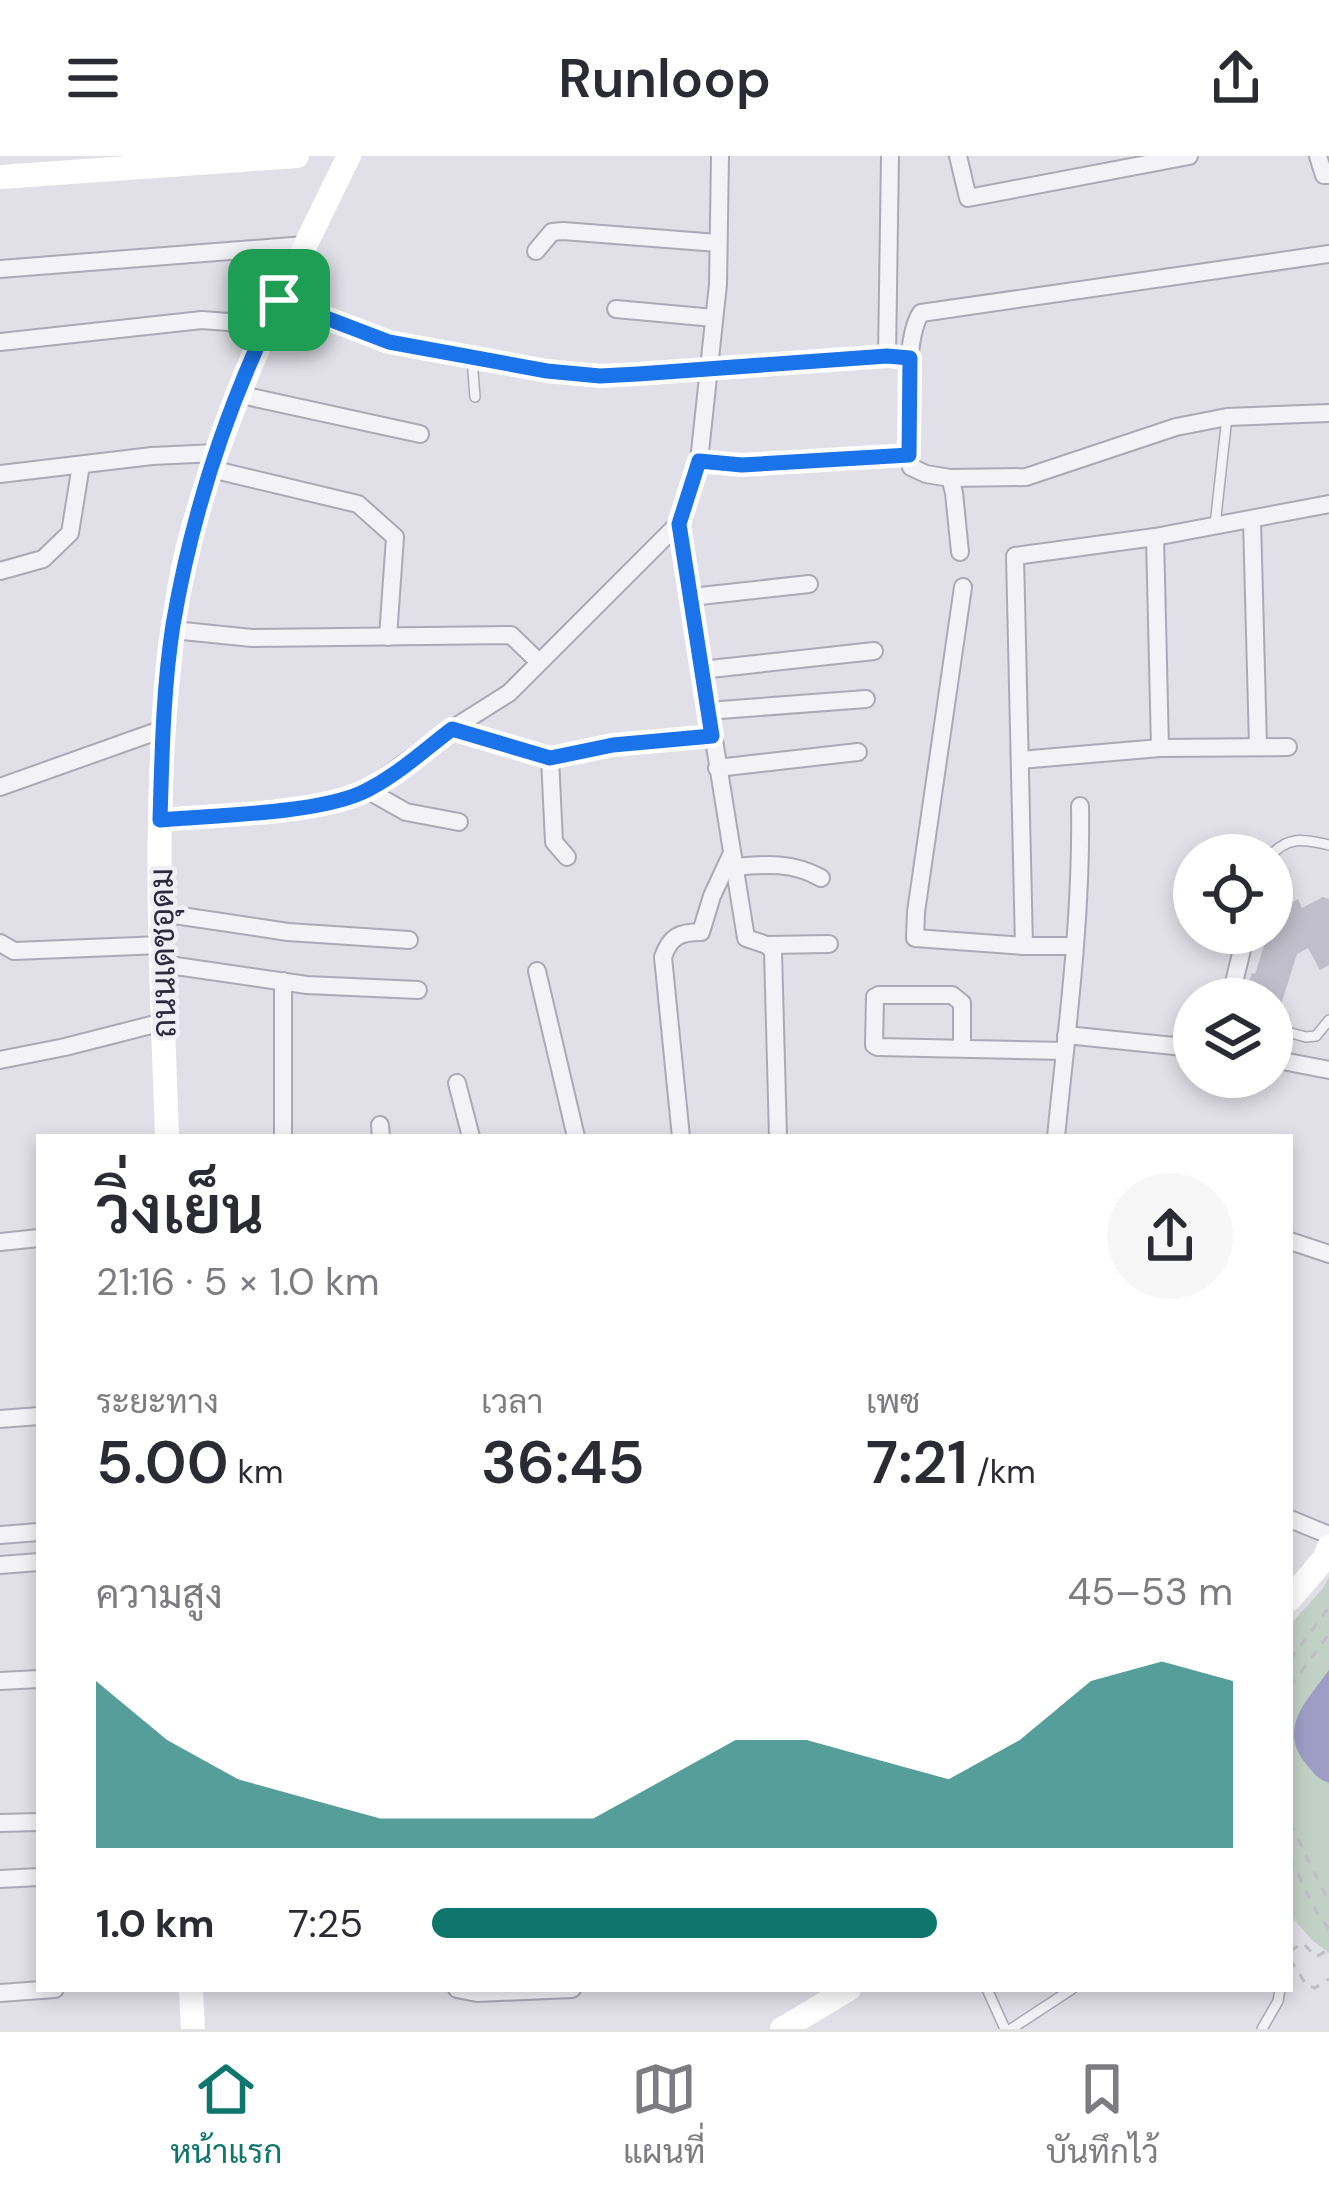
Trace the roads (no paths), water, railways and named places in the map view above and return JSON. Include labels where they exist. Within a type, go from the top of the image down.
[{"type":"main road","points":[[0,177],[296,156]]},
{"type":"main road","name":"ถนนเดชอุดม","points":[[167,1134],[160,820],[172,630],[190,540],[237,394],[349,156]]},
{"type":"main road","points":[[1293,1595],[1329,1547]]},
{"type":"main road","points":[[191,1992],[193,2029]]},
{"type":"main road","points":[[782,2029],[844,1992]]},
{"type":"street","points":[[720,156],[714,318],[699,461],[679,524],[746,938],[767,945],[829,944]]},
{"type":"street","points":[[887,356],[890,156]]},
{"type":"street","points":[[958,156],[968,198],[1190,156]]},
{"type":"street","points":[[1318,156],[1324,175],[1329,175]]},
{"type":"street","points":[[536,251],[552,232],[563,231],[718,243]]},
{"type":"street","points":[[0,269],[305,245]]},
{"type":"street","points":[[1329,254],[921,314],[910,358],[909,455],[911,467],[926,475],[1026,477],[1176,427],[1227,417],[1329,412]]},
{"type":"street","points":[[279,300],[389,342],[600,376],[910,358]]},
{"type":"street","points":[[616,308],[714,318]]},
{"type":"street","points":[[0,342],[202,320],[267,325]]},
{"type":"street","points":[[237,394],[420,434]]},
{"type":"street","points":[[699,461],[742,465],[909,455]]},
{"type":"street","points":[[0,474],[152,456],[214,461],[358,504],[395,537],[388,637]]},
{"type":"street","points":[[0,571],[43,559],[70,532],[80,465]]},
{"type":"street","points":[[950,478],[960,552]]},
{"type":"street","points":[[1024,946],[1015,556],[1155,538],[1329,504]]},
{"type":"street","points":[[1252,520],[1258,746]]},
{"type":"street","points":[[160,820],[302,807],[368,790],[509,693],[679,524]]},
{"type":"street","points":[[1155,538],[1160,748]]},
{"type":"street","points":[[691,597],[808,584]]},
{"type":"street","points":[[963,587],[915,938],[1074,946]]},
{"type":"street","points":[[172,630],[253,638],[511,635],[538,662]]},
{"type":"street","points":[[701,670],[874,651]]},
{"type":"street","points":[[707,711],[866,699]]},
{"type":"street","points":[[0,787],[164,729]]},
{"type":"street","points":[[452,729],[550,758],[613,745],[712,736]]},
{"type":"street","points":[[1020,760],[1160,748],[1288,747]]},
{"type":"street","points":[[717,768],[858,752]]},
{"type":"street","points":[[550,758],[554,842],[567,857]]},
{"type":"street","points":[[368,790],[406,812],[459,822]]},
{"type":"street","points":[[1056,1134],[1074,946],[1080,806]]},
{"type":"street","points":[[734,860],[782,864],[821,878]]},
{"type":"street","points":[[681,1134],[663,957],[668,943],[681,932],[701,932],[712,896],[734,860]]},
{"type":"street","points":[[161,914],[288,932],[409,940]]},
{"type":"street","points":[[0,943],[14,951],[162,954],[283,981],[418,991]]},
{"type":"street","points":[[767,945],[773,951],[778,1134]]},
{"type":"street","points":[[537,971],[575,1134]]},
{"type":"street","points":[[283,981],[283,1134]]},
{"type":"street","points":[[962,1048],[958,998],[874,997],[878,1047],[962,1048],[1066,1043],[1173,1047]]},
{"type":"street","points":[[0,1060],[163,1022]]},
{"type":"street","points":[[1293,1063],[1329,1070]]},
{"type":"street","points":[[457,1083],[469,1134]]},
{"type":"street","points":[[0,1242],[36,1238]]},
{"type":"street","points":[[1293,1245],[1329,1254]]},
{"type":"street","points":[[0,1419],[36,1416]]},
{"type":"street","points":[[1293,1520],[1329,1535]]},
{"type":"street","points":[[0,1535],[36,1532]]},
{"type":"street","points":[[0,1565],[36,1562]]},
{"type":"street","points":[[0,1681],[36,1679]]},
{"type":"street","points":[[0,1823],[36,1822]]},
{"type":"street","points":[[0,1879],[36,1877]]},
{"type":"street","points":[[0,1993],[36,1990]]},
{"type":"street","points":[[469,1992],[515,1992]]},
{"type":"lane","points":[[472,359],[475,397]]},
{"type":"lane","points":[[1215,526],[1227,417]]},
{"type":"lane","points":[[1293,840],[1329,845]]},
{"type":"lane","points":[[1293,1034],[1316,1036],[1329,1020]]},
{"type":"lane","points":[[989,1992],[1008,2029],[1067,1992]]},
{"type":"lane","points":[[1262,2029],[1280,1992]]},
{"type":"water","points":[[1329,1670],[1329,1783],[1310,1768],[1294,1739],[1304,1704]]}]
